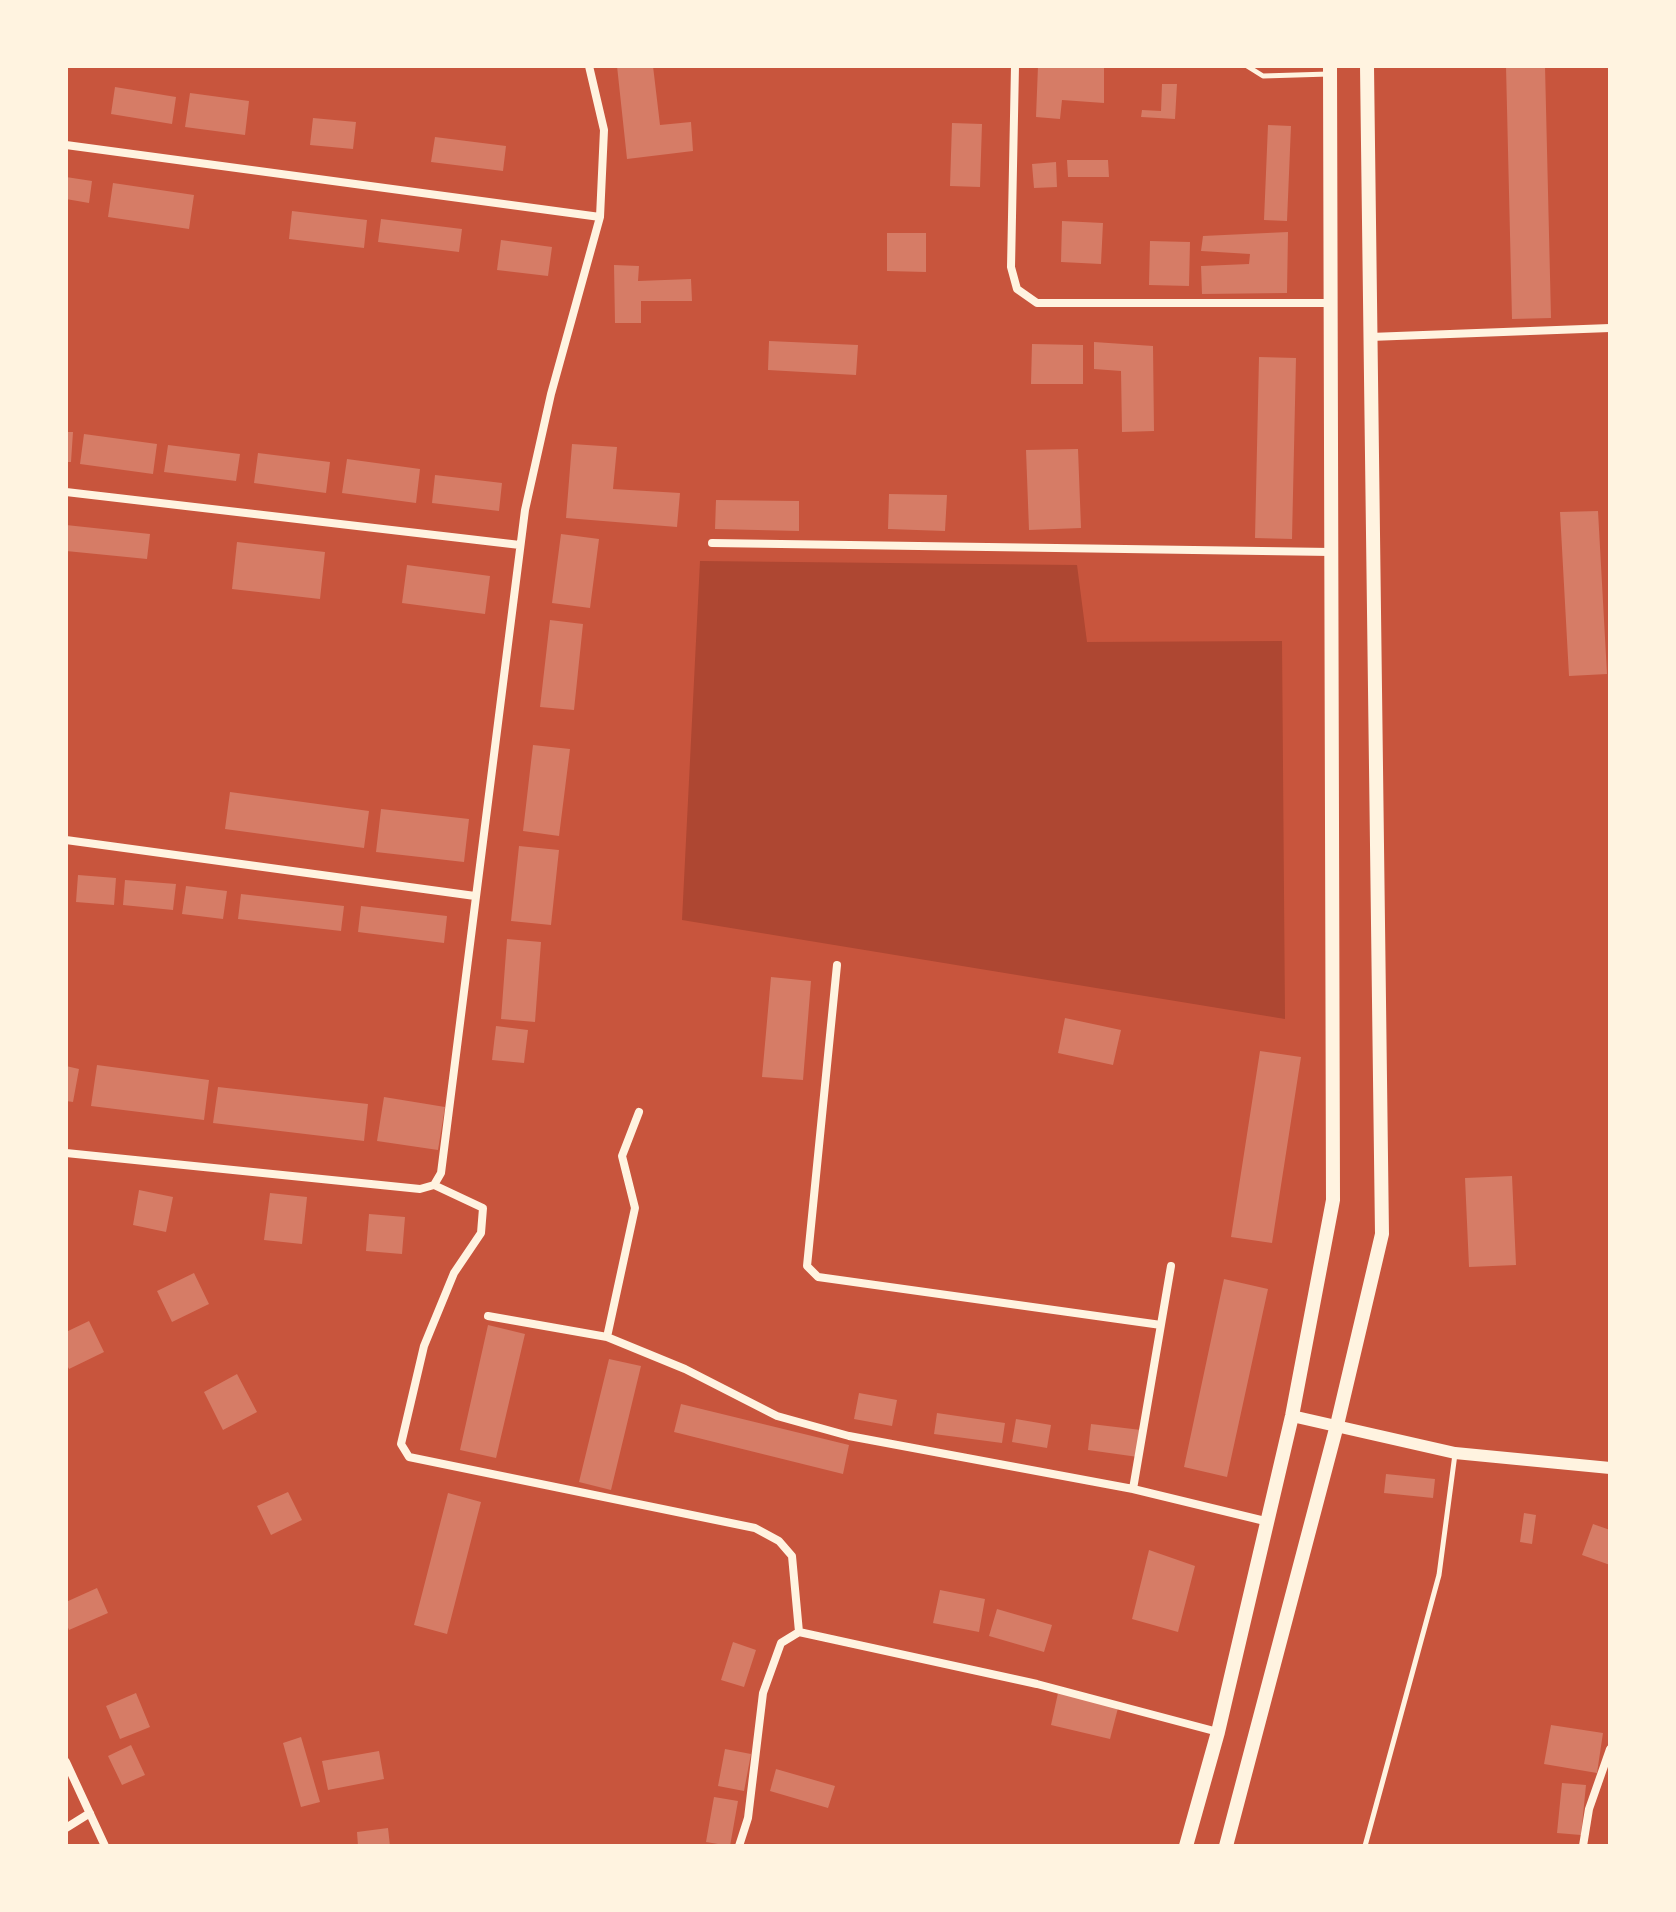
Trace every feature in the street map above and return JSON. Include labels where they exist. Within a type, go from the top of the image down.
[{"type":"main road","points":[[1226,1846],[1337,1425],[1382,1234],[1367,66]]},
{"type":"main road","points":[[1186,1846],[1218,1732],[1292,1416],[1333,1200],[1330,70]]},
{"type":"street","points":[[434,1185],[441,1173],[525,510],[551,394],[600,217],[604,130],[589,66]]},
{"type":"street","points":[[1015,66],[1011,267],[1017,289],[1037,303],[1331,303]]},
{"type":"street","points":[[66,145],[600,217]]},
{"type":"street","points":[[1370,337],[1610,328]]},
{"type":"street","points":[[66,492],[520,545]]},
{"type":"street","points":[[712,543],[1331,552]]},
{"type":"street","points":[[66,840],[475,896]]},
{"type":"street","points":[[837,965],[807,1266],[818,1277],[1161,1325]]},
{"type":"street","points":[[607,1337],[635,1208],[622,1156],[639,1112]]},
{"type":"street","points":[[66,1153],[420,1189],[434,1185],[483,1208],[481,1233],[454,1273],[424,1346],[401,1444],[409,1457],[755,1528],[779,1541],[792,1556],[799,1632]]},
{"type":"street","points":[[1133,1489],[1171,1266]]},
{"type":"street","points":[[488,1316],[607,1337],[685,1369],[777,1416],[849,1436],[1133,1489],[1265,1521]]},
{"type":"street","points":[[1292,1416],[1455,1453],[1610,1468]]},
{"type":"street","points":[[739,1846],[748,1818],[763,1693],[781,1643],[799,1632],[1037,1684],[1218,1732]]},
{"type":"street","points":[[1583,1846],[1589,1809],[1610,1749]]},
{"type":"street","points":[[66,1762],[105,1846]]},
{"type":"street","points":[[66,1828],[90,1813]]},
{"type":"lane","points":[[1247,66],[1263,76],[1330,70]]},
{"type":"lane","points":[[1365,1846],[1439,1575],[1455,1453]]},
{"type":"shaded area","points":[[700,561],[1077,565],[1087,642],[1282,641],[1285,1019],[682,920]]},
{"type":"building","points":[[617,66],[653,66],[660,125],[691,122],[693,151],[627,159]]},
{"type":"building","points":[[1038,66],[1104,66],[1104,103],[1062,100],[1060,119],[1036,117]]},
{"type":"building","points":[[1506,66],[1545,66],[1551,318],[1512,319]]},
{"type":"building","points":[[1162,84],[1177,84],[1175,119],[1141,117],[1142,110],[1161,111]]},
{"type":"building","points":[[115,87],[176,97],[172,124],[111,114]]},
{"type":"building","points":[[190,93],[249,101],[245,135],[185,127]]},
{"type":"building","points":[[313,118],[356,122],[353,149],[310,145]]},
{"type":"building","points":[[952,123],[982,124],[980,187],[950,186]]},
{"type":"building","points":[[1268,125],[1291,126],[1287,221],[1264,220]]},
{"type":"building","points":[[435,137],[506,146],[503,171],[431,162]]},
{"type":"building","points":[[1067,160],[1108,160],[1109,177],[1068,177]]},
{"type":"building","points":[[1056,162],[1057,187],[1034,188],[1032,164]]},
{"type":"building","points":[[66,177],[92,181],[89,203],[66,199]]},
{"type":"building","points":[[113,183],[194,195],[189,229],[108,217]]},
{"type":"building","points":[[292,211],[367,220],[364,248],[289,239]]},
{"type":"building","points":[[381,219],[462,229],[459,252],[378,242]]},
{"type":"building","points":[[1062,221],[1103,223],[1101,264],[1061,262]]},
{"type":"building","points":[[1288,232],[1287,293],[1202,294],[1201,266],[1249,264],[1250,254],[1201,251],[1203,236]]},
{"type":"building","points":[[887,233],[926,233],[926,272],[887,271]]},
{"type":"building","points":[[501,240],[552,247],[548,276],[497,270]]},
{"type":"building","points":[[1150,241],[1190,242],[1189,286],[1149,285]]},
{"type":"building","points":[[614,265],[639,266],[638,281],[691,279],[692,301],[641,301],[641,323],[615,323]]},
{"type":"building","points":[[769,341],[858,345],[856,375],[768,370]]},
{"type":"building","points":[[1094,342],[1153,346],[1154,431],[1122,432],[1121,371],[1094,369]]},
{"type":"building","points":[[1032,344],[1083,345],[1083,384],[1031,384]]},
{"type":"building","points":[[1259,357],[1296,358],[1292,539],[1255,538]]},
{"type":"building","points":[[66,432],[73,432],[71,462],[66,462]]},
{"type":"building","points":[[84,434],[157,444],[153,474],[80,464]]},
{"type":"building","points":[[572,444],[617,447],[613,489],[680,493],[677,527],[566,518]]},
{"type":"building","points":[[168,445],[240,454],[236,481],[164,472]]},
{"type":"building","points":[[1078,449],[1081,528],[1029,530],[1026,450]]},
{"type":"building","points":[[258,453],[330,462],[326,493],[254,483]]},
{"type":"building","points":[[347,459],[420,469],[416,503],[342,493]]},
{"type":"building","points":[[435,475],[502,483],[499,511],[432,503]]},
{"type":"building","points":[[889,494],[947,495],[945,531],[888,529]]},
{"type":"building","points":[[716,500],[799,501],[799,531],[715,529]]},
{"type":"building","points":[[1598,511],[1607,674],[1569,676],[1560,512]]},
{"type":"building","points":[[66,525],[150,534],[147,559],[66,551]]},
{"type":"building","points":[[561,534],[599,539],[590,608],[552,603]]},
{"type":"building","points":[[237,542],[325,552],[320,599],[232,589]]},
{"type":"building","points":[[407,565],[490,576],[485,614],[402,603]]},
{"type":"building","points":[[550,620],[583,624],[574,710],[540,707]]},
{"type":"building","points":[[533,745],[570,749],[559,836],[523,831]]},
{"type":"building","points":[[230,792],[369,811],[364,848],[225,829]]},
{"type":"building","points":[[381,809],[469,819],[464,862],[376,852]]},
{"type":"building","points":[[519,846],[559,850],[551,925],[511,921]]},
{"type":"building","points":[[78,875],[116,878],[114,905],[76,902]]},
{"type":"building","points":[[125,880],[176,884],[173,910],[123,905]]},
{"type":"building","points":[[186,886],[227,891],[223,919],[182,914]]},
{"type":"building","points":[[241,894],[344,906],[341,931],[238,919]]},
{"type":"building","points":[[361,906],[447,916],[444,943],[358,932]]},
{"type":"building","points":[[507,939],[541,942],[535,1022],[501,1019]]},
{"type":"building","points":[[771,977],[811,981],[803,1080],[762,1077]]},
{"type":"building","points":[[1065,1018],[1121,1030],[1113,1065],[1058,1053]]},
{"type":"building","points":[[496,1026],[528,1030],[524,1063],[492,1060]]},
{"type":"building","points":[[1260,1051],[1301,1057],[1272,1243],[1231,1237]]},
{"type":"building","points":[[97,1065],[209,1080],[204,1120],[91,1106]]},
{"type":"building","points":[[66,1066],[79,1069],[73,1102],[66,1101]]},
{"type":"building","points":[[218,1087],[368,1104],[364,1141],[213,1123]]},
{"type":"building","points":[[384,1097],[445,1107],[438,1150],[377,1141]]},
{"type":"building","points":[[1512,1176],[1516,1265],[1469,1267],[1465,1178]]},
{"type":"building","points":[[139,1190],[173,1197],[166,1232],[133,1225]]},
{"type":"building","points":[[270,1193],[307,1197],[302,1244],[264,1240]]},
{"type":"building","points":[[369,1214],[405,1217],[402,1254],[366,1251]]},
{"type":"building","points":[[194,1273],[209,1304],[172,1322],[157,1291]]},
{"type":"building","points":[[1224,1279],[1268,1289],[1227,1477],[1184,1467]]},
{"type":"building","points":[[89,1321],[104,1352],[69,1369],[66,1363],[66,1332]]},
{"type":"building","points":[[488,1325],[525,1334],[496,1458],[460,1450]]},
{"type":"building","points":[[609,1359],[641,1366],[611,1490],[579,1482]]},
{"type":"building","points":[[237,1374],[257,1412],[223,1430],[204,1392]]},
{"type":"building","points":[[859,1393],[897,1400],[892,1426],[854,1419]]},
{"type":"building","points":[[681,1404],[849,1445],[843,1474],[674,1432]]},
{"type":"building","points":[[937,1413],[1005,1423],[1002,1443],[934,1434]]},
{"type":"building","points":[[1016,1419],[1051,1425],[1047,1448],[1012,1442]]},
{"type":"building","points":[[1091,1424],[1141,1430],[1138,1457],[1088,1450]]},
{"type":"building","points":[[1386,1474],[1435,1479],[1433,1498],[1384,1493]]},
{"type":"building","points":[[288,1492],[302,1520],[271,1535],[257,1506]]},
{"type":"building","points":[[448,1493],[481,1502],[447,1634],[414,1625]]},
{"type":"building","points":[[1524,1513],[1536,1515],[1532,1544],[1520,1542]]},
{"type":"building","points":[[1593,1524],[1610,1530],[1610,1565],[1582,1555]]},
{"type":"building","points":[[1149,1550],[1195,1566],[1178,1632],[1132,1619]]},
{"type":"building","points":[[97,1588],[108,1613],[69,1630],[66,1602]]},
{"type":"building","points":[[940,1590],[985,1599],[979,1632],[933,1623]]},
{"type":"building","points":[[997,1609],[1052,1625],[1044,1652],[989,1636]]},
{"type":"building","points":[[733,1642],[756,1650],[744,1687],[721,1680]]},
{"type":"building","points":[[136,1693],[150,1727],[120,1739],[106,1706]]},
{"type":"building","points":[[1058,1693],[1118,1708],[1110,1739],[1051,1725]]},
{"type":"building","points":[[1551,1725],[1603,1733],[1597,1773],[1544,1764]]},
{"type":"building","points":[[301,1737],[320,1802],[301,1807],[283,1743]]},
{"type":"building","points":[[131,1745],[145,1775],[122,1785],[108,1756]]},
{"type":"building","points":[[725,1749],[751,1754],[744,1791],[718,1786]]},
{"type":"building","points":[[379,1751],[384,1779],[328,1790],[322,1761]]},
{"type":"building","points":[[776,1769],[835,1786],[828,1808],[770,1791]]},
{"type":"building","points":[[1562,1783],[1586,1785],[1581,1835],[1557,1833]]},
{"type":"building","points":[[714,1797],[738,1801],[730,1846],[706,1842]]},
{"type":"building","points":[[388,1828],[390,1846],[358,1846],[357,1832]]}]
